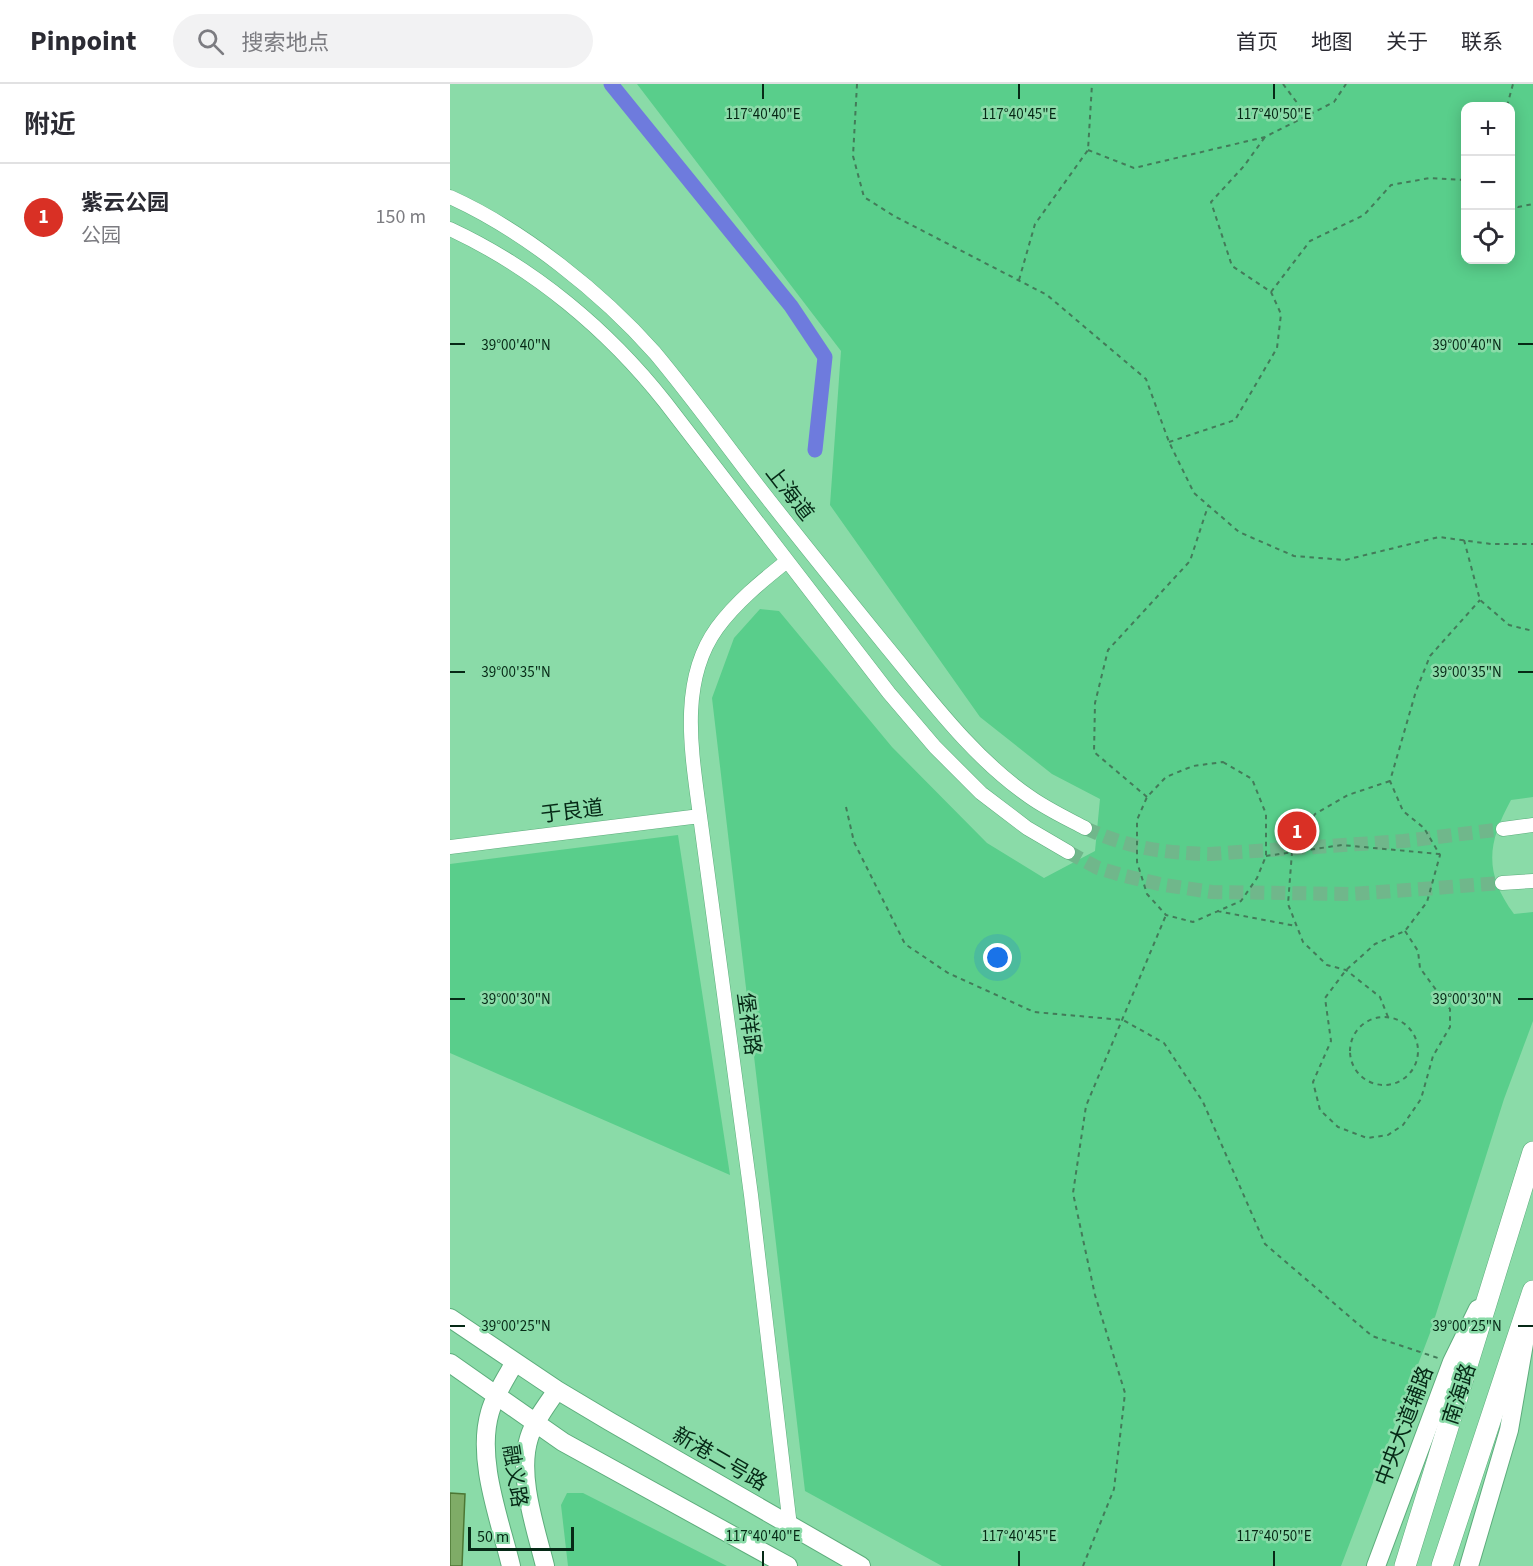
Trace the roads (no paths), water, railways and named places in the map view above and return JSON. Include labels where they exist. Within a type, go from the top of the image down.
[{"type":"highway","name":"南海路","points":[[1405,1566],[1533,1152]]},
{"type":"highway","name":"南海路","points":[[1442,1566],[1532,1294]]},
{"type":"main road","name":"中央大道辅路","points":[[1377,1566],[1452,1362],[1497,1273]]},
{"type":"main road","points":[[1469,1566],[1509,1430],[1532,1294]]},
{"type":"main road","name":"新港二号路","points":[[450,1318],[557,1390],[861,1566]]},
{"type":"main road","name":"融义路","points":[[511,1566],[488,1470],[487,1423],[496,1396],[515,1362]]},
{"type":"main road","points":[[450,1363],[535,1424],[584,1455],[788,1566]]},
{"type":"main road","name":"融义路","points":[[545,1566],[529,1497],[525,1470],[526,1450],[535,1424],[557,1390]]},
{"type":"street","name":"上海道","points":[[450,198],[491,218],[528,242],[570,274],[621,319],[676,379],[802,542],[957,730],[994,767],[1028,796],[1085,828]]},
{"type":"street","name":"上海道","points":[[450,229],[472,239],[527,273],[595,326],[646,377],[889,693],[954,768],[1008,814],[1068,852]]},
{"type":"street","name":"堡祥路","points":[[787,561],[759,584],[716,629],[696,668],[691,696],[694,764],[700,816],[751,1195],[790,1526]]},
{"type":"street","name":"于良道","points":[[450,847],[700,816]]},
{"type":"street","points":[[1503,829],[1533,825]]},
{"type":"street","points":[[1502,883],[1533,881]]},
{"type":"waterway","points":[[611,84],[791,306],[825,357],[815,450]]},
{"type":"tunnel","points":[[1085,828],[1131,845],[1176,852],[1210,854],[1404,841],[1503,829]]},
{"type":"tunnel","points":[[1068,852],[1098,868],[1125,876],[1212,892],[1353,894],[1502,883]]},
{"type":"place","name":"紫云公园","points":[[1297,831]]}]
